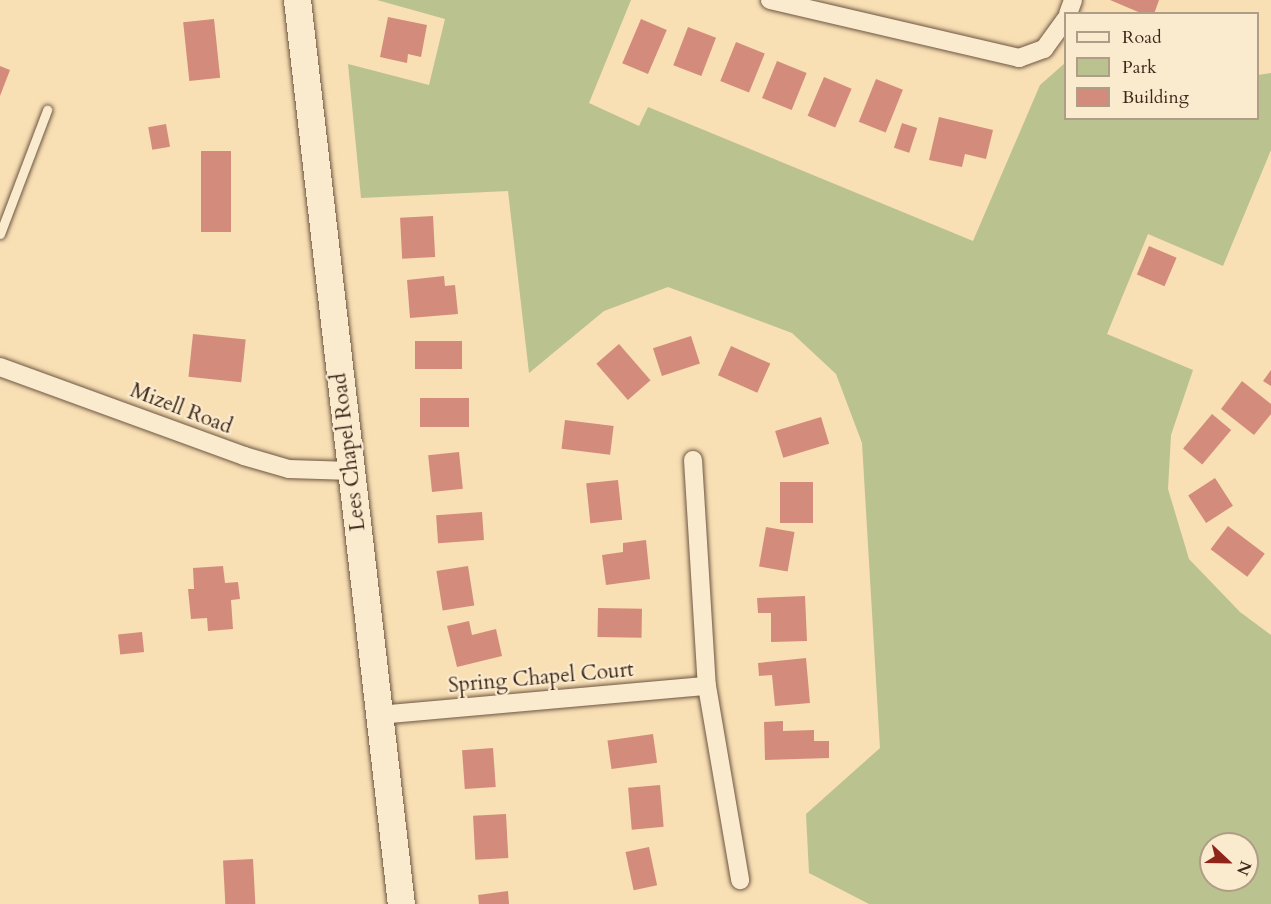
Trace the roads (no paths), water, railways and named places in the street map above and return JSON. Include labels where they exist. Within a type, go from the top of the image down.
[{"type":"main road","name":"Lees Chapel Road","points":[[297,0],[401,904]]},
{"type":"street","points":[[770,0],[1019,58],[1044,49],[1064,20]]},
{"type":"street","name":"Mizell Road","points":[[0,367],[244,456],[289,469],[351,471]]},
{"type":"street","points":[[693,460],[707,686],[741,880]]},
{"type":"street","name":"Spring Chapel Court","points":[[379,715],[707,686]]},
{"type":"lane","points":[[0,234],[47,110]]}]
